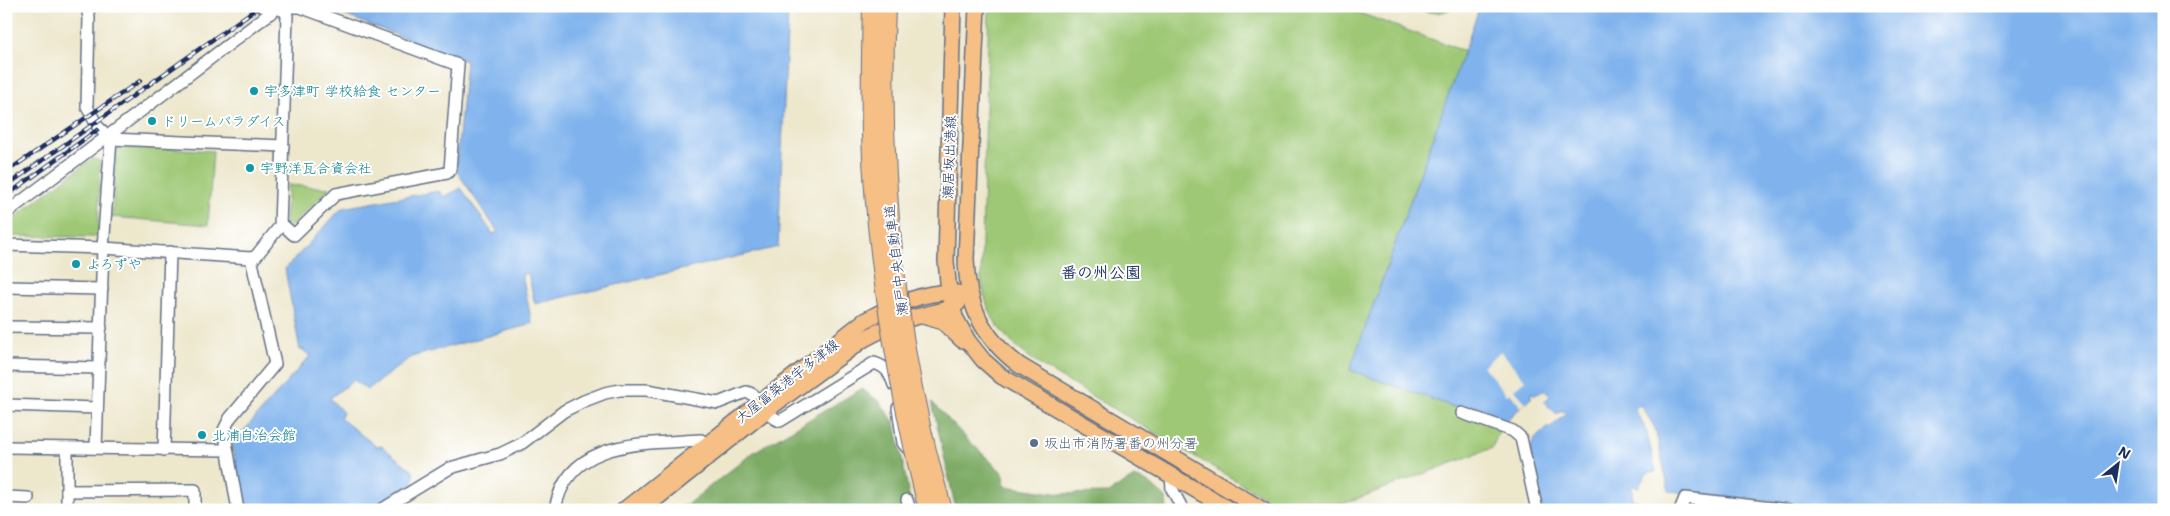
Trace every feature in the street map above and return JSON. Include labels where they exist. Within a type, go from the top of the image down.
[{"type":"highway","name":"瀬戸中央自動車道","points":[[872,6],[871,136],[877,218],[897,369],[912,446],[930,510]]},
{"type":"highway","name":"瀬戸中央自動車道","points":[[886,6],[884,137],[890,218],[911,376],[943,510]]},
{"type":"highway","points":[[912,446],[923,510]]},
{"type":"main road","name":"瀬居坂出港線","points":[[952,308],[946,261],[953,6]]},
{"type":"main road","name":"瀬居坂出港線","points":[[969,294],[966,259],[977,6]]},
{"type":"main road","name":"大屋冨築港宇多津線","points":[[631,509],[764,406],[850,331],[878,313],[910,300],[949,292],[969,294]]},
{"type":"main road","name":"大屋冨築港宇多津線","points":[[631,509],[707,444],[864,339],[888,326],[913,317],[952,308],[969,294]]},
{"type":"main road","points":[[969,294],[985,330],[1009,358],[1263,510]]},
{"type":"main road","points":[[952,308],[975,351],[1001,376]]},
{"type":"main road","points":[[913,317],[929,317],[943,322],[956,332],[974,355],[1001,376],[1230,510]]},
{"type":"main road","points":[[1101,434],[1110,419]]},
{"type":"street","points":[[6,245],[103,248],[251,258],[256,256],[280,226],[287,16],[281,10],[261,6]]},
{"type":"street","points":[[87,7],[90,17],[87,106],[98,127],[108,137],[283,146]]},
{"type":"street","points":[[6,213],[281,10],[300,7],[458,65],[450,170],[448,173],[336,194],[294,234],[285,226],[280,226]]},
{"type":"street","points":[[96,448],[108,137]]},
{"type":"street","points":[[164,450],[170,252]]},
{"type":"street","points":[[238,510],[224,430],[230,418],[275,364],[251,258]]},
{"type":"street","points":[[6,287],[102,289]]},
{"type":"street","points":[[6,327],[101,328]]},
{"type":"street","points":[[382,510],[450,468],[500,454],[521,444],[564,411],[605,393],[620,390],[647,390],[718,403],[746,392],[751,393],[775,419],[780,421],[874,363],[883,366],[889,372],[894,386],[903,443],[927,472],[930,487],[930,510]]},
{"type":"street","points":[[6,366],[99,368]]},
{"type":"street","points":[[6,405],[97,408]]},
{"type":"street","points":[[1462,413],[1513,431],[1522,438],[1537,510]]},
{"type":"street","points":[[555,510],[561,490],[567,479],[589,458],[602,452],[619,447],[692,440],[700,440],[707,444]]},
{"type":"street","points":[[6,447],[226,450]]},
{"type":"street","points":[[67,448],[67,510]]},
{"type":"street","points":[[1171,475],[1172,489],[1183,510]]},
{"type":"street","points":[[67,491],[194,490],[195,510]]},
{"type":"street","points":[[6,497],[28,498]]},
{"type":"street","points":[[1680,510],[1685,498],[1789,510]]},
{"type":"green space","points":[[989,6],[1340,6],[1464,51],[1350,370],[1502,424],[1492,448],[1327,510],[1306,498],[1299,510],[1286,510],[1043,367],[1019,349],[1009,340],[994,319],[988,307],[981,278]]},
{"type":"green space","points":[[1409,6],[1456,6],[1444,11],[1427,12]]},
{"type":"green space","points":[[117,145],[213,151],[208,225],[112,217]]},
{"type":"green space","points":[[93,158],[100,161],[98,234],[95,237],[6,236],[6,224]]},
{"type":"green space","points":[[288,185],[330,188],[290,227],[285,223]]},
{"type":"green space","points":[[861,389],[879,401],[895,423],[912,510],[672,510],[685,506],[754,452]]},
{"type":"green space","points":[[932,402],[1003,473],[1005,486],[1061,494],[1108,493],[1134,477],[1148,482],[1166,498],[1167,510],[956,510]]},
{"type":"water","points":[[320,6],[788,6],[778,247],[535,304],[528,273],[522,274],[532,324],[411,357],[367,390],[354,380],[330,398],[343,413],[340,418],[377,447],[381,446],[412,470],[414,474],[413,484],[365,510],[244,510],[232,444],[310,356],[302,349],[300,350],[285,269],[342,208],[439,191],[444,197],[461,188],[493,234],[498,232],[456,170],[466,61]]},
{"type":"water","points":[[1480,6],[2164,6],[2164,510],[1851,510],[1669,491],[1655,428],[1641,405],[1634,408],[1646,430],[1656,472],[1647,473],[1638,487],[1633,486],[1631,489],[1633,490],[1632,499],[1648,504],[1646,510],[1542,510],[1530,449],[1533,441],[1547,427],[1549,429],[1566,414],[1562,410],[1557,414],[1544,402],[1550,396],[1544,390],[1535,395],[1532,393],[1530,395],[1532,397],[1502,424],[1350,370]]},
{"type":"pier","points":[[1501,351],[1525,380],[1514,389],[1526,403],[1521,407],[1510,393],[1507,395],[1483,366]]},
{"type":"railway","points":[[6,186],[260,6]]},
{"type":"railway","points":[[6,172],[140,81]]},
{"type":"railway","points":[[6,196],[97,130]]},
{"type":"place","name":"宇多津町 学校給食 センター","points":[[254,91]]},
{"type":"place","name":"ドリームパラダイス","points":[[152,121]]},
{"type":"place","name":"宇野洋瓦合資会社","points":[[250,168]]},
{"type":"place","name":"よろずや","points":[[76,264]]},
{"type":"place","name":"北浦自治会館","points":[[202,435]]},
{"type":"place","name":"坂出市消防署番の州分署","points":[[1034,443]]},
{"type":"district","name":"番の州公園","points":[[1101,272]]}]
